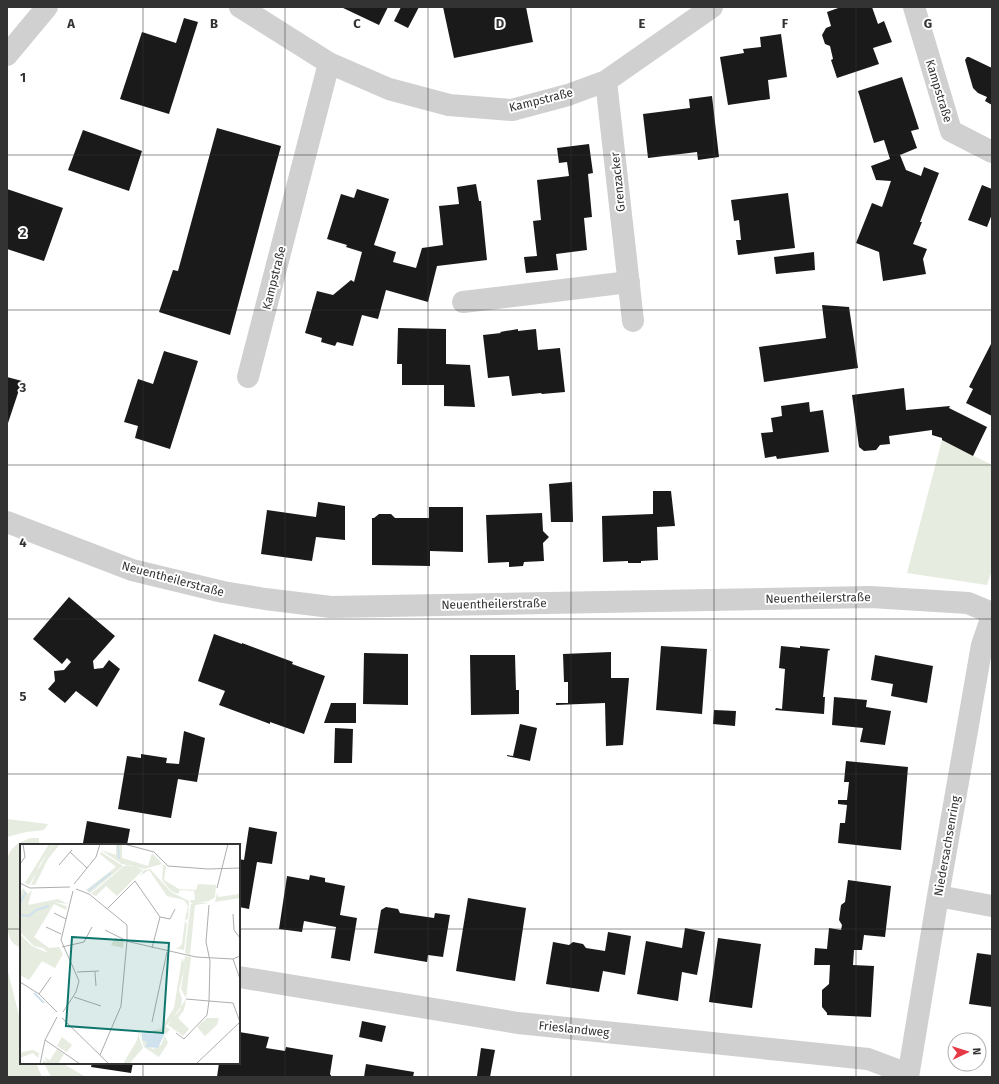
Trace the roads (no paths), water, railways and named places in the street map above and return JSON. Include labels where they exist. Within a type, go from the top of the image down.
[{"type":"street","points":[[7,55],[46,7]]},
{"type":"street","name":"Kampstraße","points":[[240,7],[329,63],[388,89],[449,105],[512,110],[568,95],[606,81],[712,7]]},
{"type":"street","name":"Kampstraße","points":[[914,7],[952,131],[992,152]]},
{"type":"street","name":"Kampstraße","points":[[248,377],[329,63]]},
{"type":"street","name":"Grenzacker","points":[[606,81],[633,321]]},
{"type":"street","points":[[463,302],[629,282]]},
{"type":"street","name":"Neuentheilerstraße","points":[[7,522],[132,570],[223,592],[331,607],[871,597],[968,603],[992,613]]},
{"type":"street","name":"Niedersachsenring","points":[[908,1075],[982,645],[992,616]]},
{"type":"street","points":[[938,896],[992,906]]},
{"type":"street","name":"Frieslandweg","points":[[240,977],[518,1023],[868,1059],[908,1075]]}]
